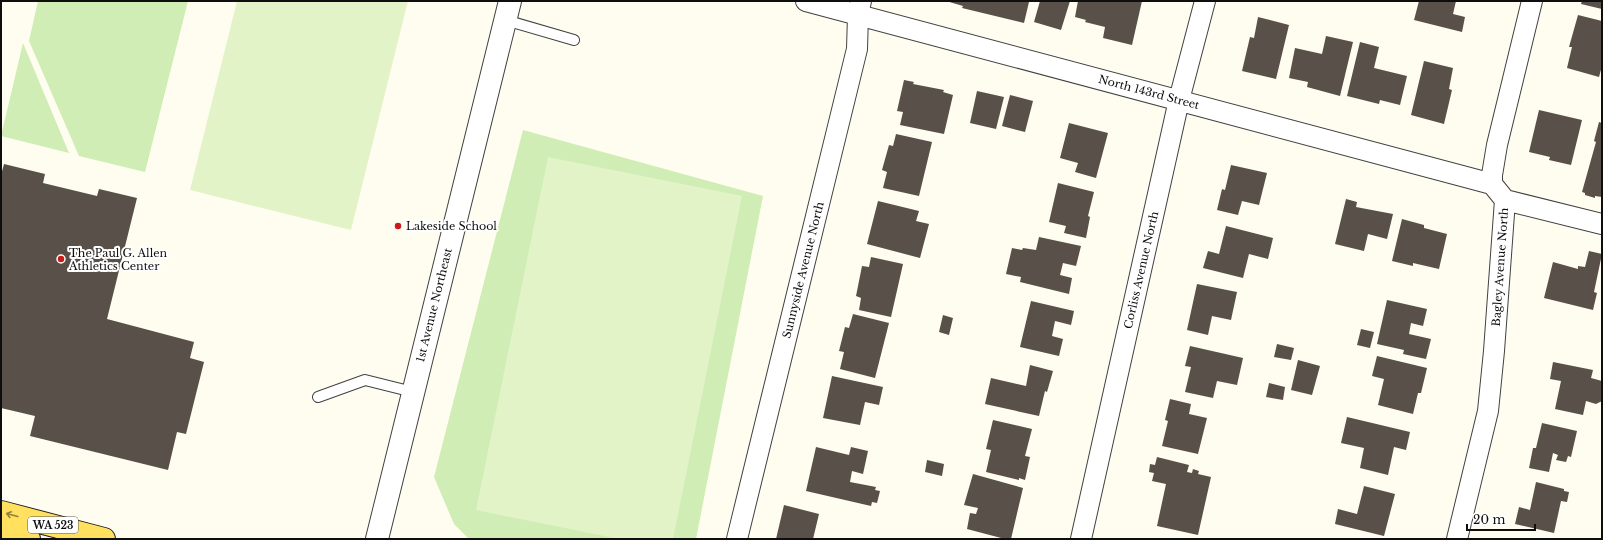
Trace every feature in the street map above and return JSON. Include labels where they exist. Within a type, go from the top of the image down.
[{"type":"main road","name":"WA 523","points":[[1,512],[104,539]]},
{"type":"main road","name":"WA 523","points":[[1,532],[29,539]]},
{"type":"street","name":"North 143rd Street","points":[[806,1],[859,8],[1179,100],[1492,184]]},
{"type":"street","name":"Corliss Avenue North","points":[[1081,539],[1179,100],[1205,1]]},
{"type":"street","points":[[1492,184],[1497,145],[1532,1]]},
{"type":"street","name":"Sunnyside Avenue North","points":[[737,539],[857,49],[859,8]]},
{"type":"street","name":"1st Avenue Northeast","points":[[377,539],[507,10]]},
{"type":"street","name":"Bagley Avenue North","points":[[1458,539],[1488,411],[1494,351],[1505,200],[1492,184]]},
{"type":"street","points":[[1505,200],[1602,224]]},
{"type":"lane","points":[[507,10],[574,40]]},
{"type":"lane","points":[[318,397],[365,380],[413,392]]},
{"type":"green space","points":[[38,1],[188,1],[145,172],[79,156],[29,41]]},
{"type":"green space","points":[[237,1],[408,1],[351,230],[190,190]]},
{"type":"green space","points":[[23,43],[69,153],[1,136]]},
{"type":"green space","points":[[523,130],[763,196],[696,539],[469,539],[454,524],[434,477]]},
{"type":"green space","points":[[548,157],[742,196],[673,539],[619,539],[476,510]]},
{"type":"building","points":[[946,1],[1029,2],[1024,23],[962,8],[963,6]]},
{"type":"building","points":[[1040,1],[1070,1],[1061,30],[1034,22]]},
{"type":"building","points":[[1078,1],[1142,1],[1132,45],[1103,38],[1105,27],[1085,22],[1086,20],[1075,17]]},
{"type":"building","points":[[1419,1],[1456,1],[1453,14],[1465,17],[1462,32],[1414,20]]},
{"type":"building","points":[[1582,1],[1602,1],[1602,9],[1581,4]]},
{"type":"building","points":[[1578,15],[1602,21],[1602,66],[1599,77],[1567,68],[1572,47],[1569,47]]},
{"type":"building","points":[[1258,17],[1289,25],[1276,79],[1242,71],[1250,37],[1254,38]]},
{"type":"building","points":[[1326,36],[1353,42],[1340,96],[1307,87],[1308,82],[1289,78],[1295,48],[1322,54]]},
{"type":"building","points":[[1360,42],[1379,47],[1374,68],[1407,76],[1400,105],[1380,100],[1379,104],[1347,96]]},
{"type":"building","points":[[1424,61],[1453,68],[1449,89],[1452,90],[1444,124],[1411,115]]},
{"type":"building","points":[[904,80],[914,82],[913,84],[944,90],[943,92],[953,95],[944,134],[900,125],[903,112],[897,111]]},
{"type":"building","points":[[977,91],[1004,97],[996,129],[970,123]]},
{"type":"building","points":[[1010,95],[1033,101],[1025,132],[1002,126]]},
{"type":"building","points":[[1539,110],[1582,120],[1571,165],[1549,160],[1550,157],[1529,152]]},
{"type":"building","points":[[1599,122],[1602,123],[1602,197],[1595,196],[1595,198],[1585,195],[1585,193],[1582,192],[1596,142],[1594,141]]},
{"type":"building","points":[[1069,123],[1108,133],[1096,178],[1075,172],[1078,163],[1060,158]]},
{"type":"building","points":[[896,134],[932,142],[919,196],[883,188],[887,172],[882,170],[889,145],[893,146]]},
{"type":"building","name":"The Paul G. Allen Athletics Center","points":[[4,164],[45,174],[43,183],[97,196],[99,189],[137,198],[107,319],[194,342],[190,358],[204,362],[186,434],[177,432],[168,470],[30,436],[35,416],[1,408],[1,175]]},
{"type":"building","points":[[1231,165],[1267,173],[1259,205],[1242,201],[1238,215],[1217,210],[1222,189],[1225,190]]},
{"type":"building","points":[[1058,183],[1094,192],[1088,216],[1090,217],[1086,238],[1064,233],[1066,226],[1049,222]]},
{"type":"building","points":[[1346,199],[1357,202],[1356,207],[1393,214],[1387,239],[1368,234],[1364,251],[1335,244]]},
{"type":"building","points":[[878,201],[919,211],[916,221],[929,224],[920,258],[867,244]]},
{"type":"building","points":[[1402,219],[1424,225],[1424,228],[1447,234],[1439,269],[1413,263],[1413,266],[1392,261]]},
{"type":"building","points":[[1226,226],[1273,238],[1268,259],[1249,254],[1243,278],[1203,268],[1208,251],[1219,254]]},
{"type":"building","points":[[1039,237],[1081,246],[1076,266],[1063,263],[1060,275],[1072,278],[1069,294],[1020,282],[1021,277],[1006,274],[1012,248],[1036,250]]},
{"type":"building","points":[[1589,251],[1602,254],[1594,292],[1597,293],[1593,310],[1544,298],[1553,262],[1578,269],[1578,266],[1585,267]]},
{"type":"building","points":[[871,257],[903,264],[891,317],[859,310],[861,298],[856,296],[862,266],[869,267]]},
{"type":"building","points":[[1197,284],[1237,292],[1231,320],[1212,316],[1208,335],[1187,330]]},
{"type":"building","points":[[1387,300],[1427,309],[1423,326],[1411,323],[1409,334],[1431,339],[1426,359],[1403,354],[1404,350],[1377,344]]},
{"type":"building","points":[[1031,301],[1074,311],[1071,325],[1055,321],[1052,336],[1063,339],[1059,356],[1020,347]]},
{"type":"building","points":[[853,314],[889,323],[875,378],[840,369],[844,352],[839,351],[845,327],[849,328]]},
{"type":"building","points":[[943,315],[953,318],[949,335],[939,332]]},
{"type":"building","points":[[1361,329],[1374,332],[1370,348],[1357,345]]},
{"type":"building","points":[[1277,344],[1294,348],[1291,360],[1274,357]]},
{"type":"building","points":[[1190,346],[1243,358],[1237,385],[1217,381],[1213,398],[1185,392],[1191,367],[1185,366]]},
{"type":"building","points":[[1377,356],[1427,368],[1421,393],[1418,393],[1413,414],[1378,405],[1384,379],[1372,376]]},
{"type":"building","points":[[1298,360],[1320,366],[1312,395],[1291,390]]},
{"type":"building","points":[[1553,362],[1593,370],[1591,378],[1602,381],[1602,401],[1596,404],[1586,401],[1583,415],[1555,409],[1561,381],[1550,379]]},
{"type":"building","points":[[1030,365],[1053,371],[1047,392],[1045,391],[1039,416],[985,404],[991,378],[1026,386]]},
{"type":"building","points":[[832,376],[883,387],[879,405],[865,402],[860,425],[823,418]]},
{"type":"building","points":[[1269,383],[1285,387],[1283,400],[1266,397]]},
{"type":"building","points":[[1170,399],[1191,404],[1189,414],[1207,418],[1198,454],[1162,446],[1168,421],[1165,420]]},
{"type":"building","points":[[1347,417],[1410,432],[1406,450],[1394,447],[1388,475],[1360,468],[1364,448],[1341,443]]},
{"type":"building","points":[[993,420],[1032,429],[1025,456],[1030,457],[1025,480],[1019,478],[1019,480],[986,472],[991,450],[986,449]]},
{"type":"building","points":[[1542,423],[1577,431],[1571,457],[1568,456],[1566,462],[1556,460],[1558,455],[1553,453],[1549,472],[1529,468],[1533,448],[1536,448]]},
{"type":"building","points":[[816,447],[849,455],[851,447],[868,451],[863,474],[852,471],[850,482],[876,487],[875,490],[880,491],[877,503],[872,502],[871,506],[806,491]]},
{"type":"building","points":[[1157,457],[1189,465],[1187,472],[1192,473],[1193,469],[1199,471],[1198,474],[1211,477],[1198,535],[1157,526],[1166,484],[1152,481],[1154,473],[1149,472],[1150,464],[1155,465]]},
{"type":"building","points":[[927,460],[944,464],[942,476],[925,472]]},
{"type":"building","points":[[973,474],[1023,488],[1011,539],[1005,539],[967,529],[970,513],[976,514],[978,508],[964,505]]},
{"type":"building","points":[[1536,482],[1564,489],[1564,491],[1569,492],[1567,502],[1561,501],[1554,533],[1515,524],[1519,507],[1530,510]]},
{"type":"building","points":[[1364,486],[1395,494],[1384,536],[1335,524],[1338,509],[1357,514]]},
{"type":"building","points":[[784,505],[819,514],[813,539],[776,539]]},
{"type":"place","name":"Lakeside School","points":[[398,226]]},
{"type":"place","name":"The Paul G. Allen Athletics Center","points":[[61,259]]}]
